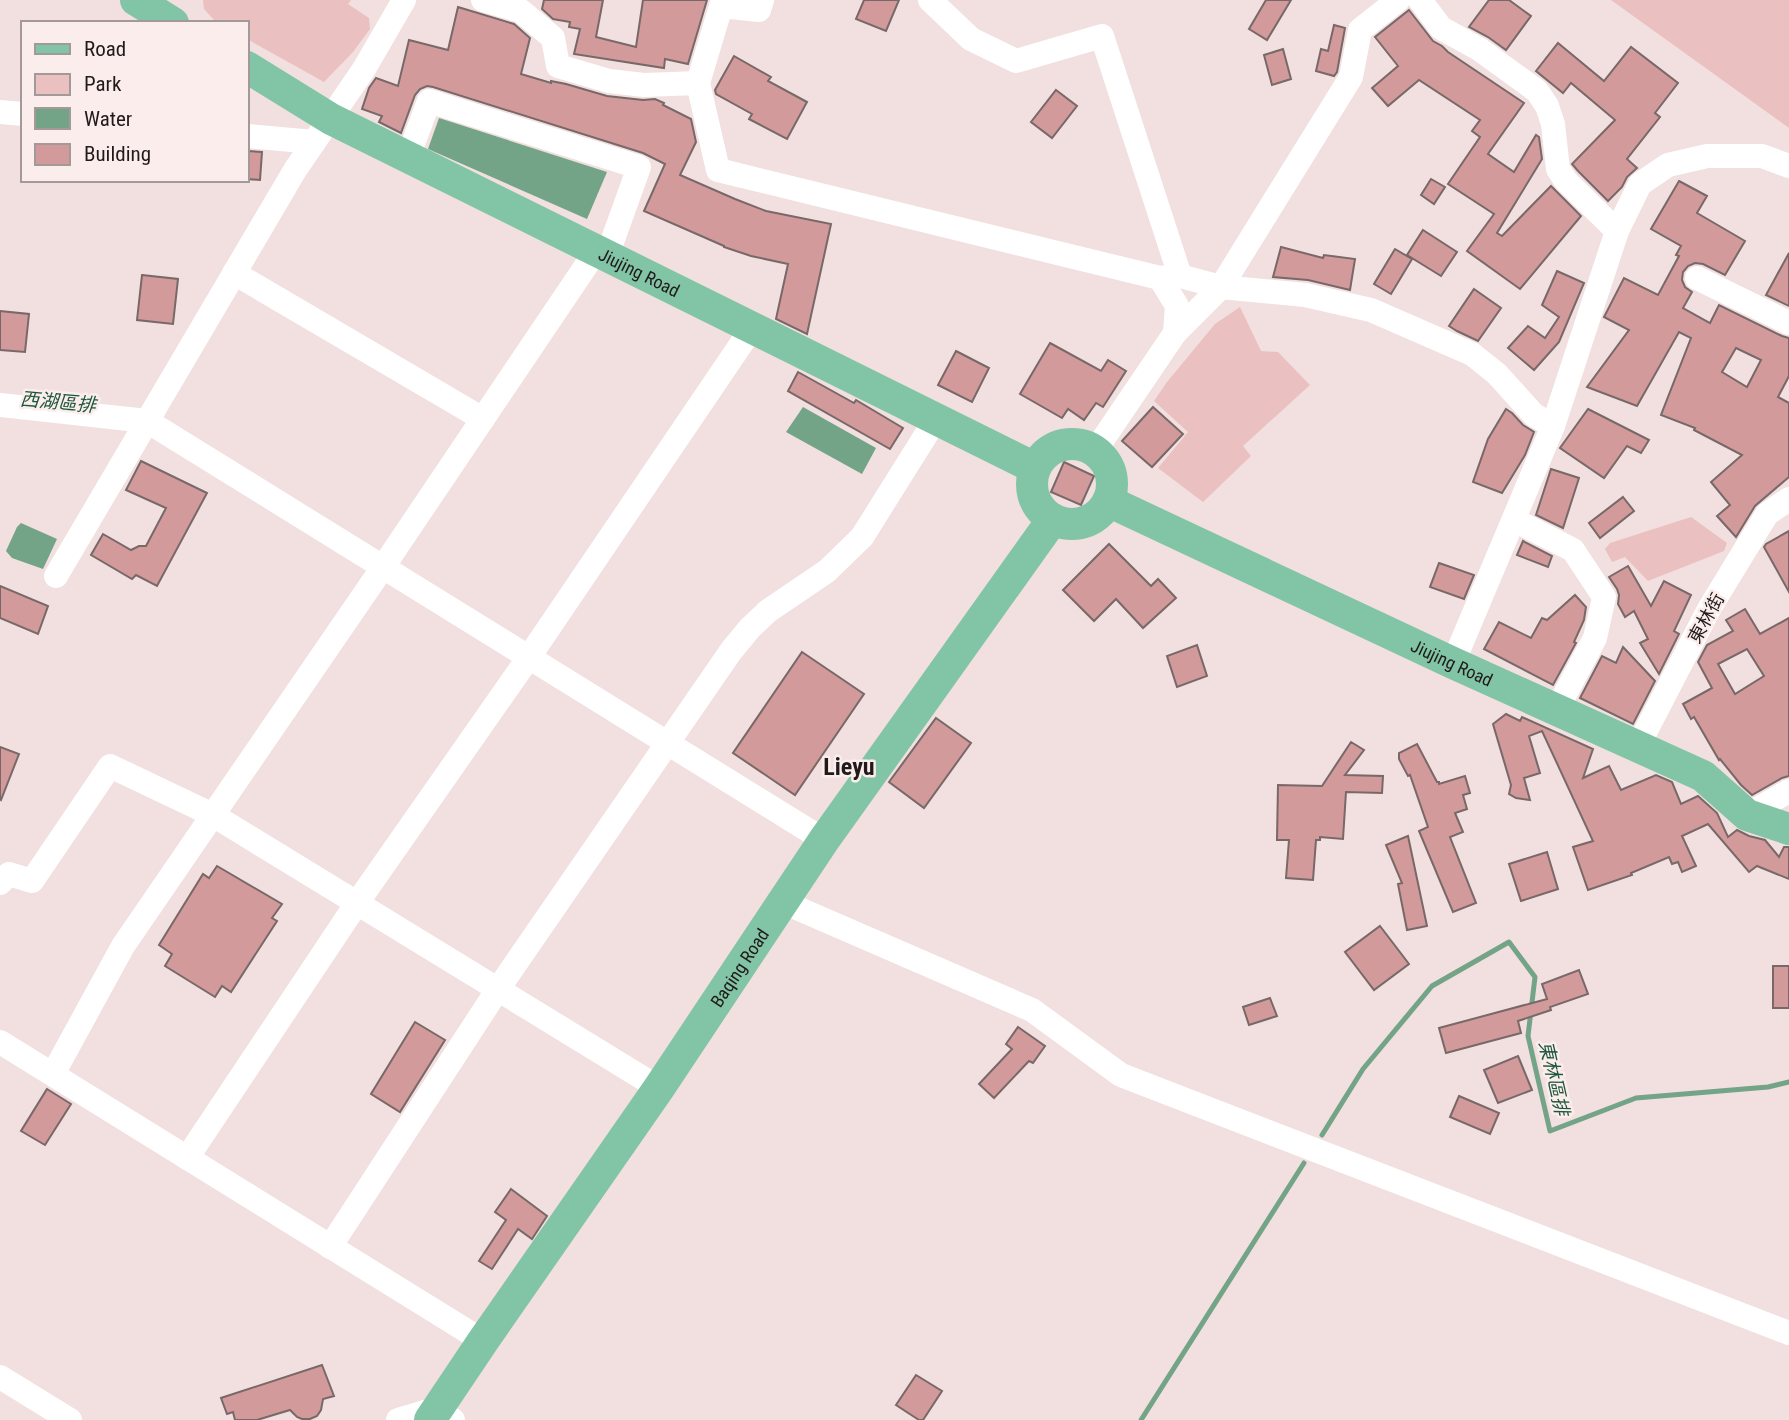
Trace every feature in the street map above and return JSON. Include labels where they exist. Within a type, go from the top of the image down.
[{"type":"main road","points":[[136,0],[170,21]]},
{"type":"main road","name":"Jiujing Road","points":[[248,68],[323,131],[408,157],[1035,468]]},
{"type":"main road","points":[[1060,445],[1084,446],[1095,451],[1109,468],[1112,479],[1108,501],[1101,512],[1078,523],[1065,524],[1043,513],[1032,492],[1035,468],[1041,458],[1060,445]]},
{"type":"main road","name":"Jiujing Road","points":[[1108,501],[1556,711],[1703,776],[1748,816],[1789,829]]},
{"type":"main road","name":"Baqing Road","points":[[440,1416],[482,1341],[659,1088],[824,840],[1053,519]]},
{"type":"street","points":[[56,576],[295,170],[364,69],[404,0]]},
{"type":"street","points":[[482,0],[521,11],[553,38],[558,65],[609,81],[644,85],[698,83]]},
{"type":"street","points":[[762,0],[759,10],[721,6],[698,83],[718,170],[1170,277],[1221,286],[1305,295],[1371,310],[1472,354],[1497,374],[1534,415],[1553,426]]},
{"type":"street","points":[[930,0],[971,39],[1016,61],[1102,36],[1170,277],[1177,306],[1175,333]]},
{"type":"street","points":[[1095,451],[1175,333],[1221,286],[1351,77],[1360,30],[1398,0]]},
{"type":"street","points":[[1420,0],[1441,28],[1479,48],[1537,91],[1547,106],[1553,124],[1558,169],[1566,181],[1617,231]]},
{"type":"street","points":[[53,1074],[123,946],[483,419],[602,253],[639,167],[429,101],[408,157]]},
{"type":"street","points":[[0,112],[21,114]]},
{"type":"street","points":[[248,136],[323,131]]},
{"type":"street","points":[[1453,663],[1553,426],[1617,231],[1640,184],[1668,165],[1707,156],[1762,156],[1789,166]]},
{"type":"street","points":[[234,273],[483,419]]},
{"type":"street","points":[[1698,278],[1789,323]]},
{"type":"street","points":[[187,1158],[357,903],[529,657],[752,328]]},
{"type":"street","points":[[0,405],[147,421],[824,840]]},
{"type":"street","points":[[330,1247],[498,989],[731,651],[768,611],[827,572],[862,537],[936,419]]},
{"type":"street","name":"東林街","points":[[1637,748],[1709,609],[1768,514],[1789,499]]},
{"type":"street","points":[[1514,520],[1573,550],[1604,597],[1595,638],[1556,711]]},
{"type":"street","points":[[0,883],[9,874],[32,881],[110,766],[213,815],[659,1088]]},
{"type":"street","points":[[1748,816],[1789,791]]},
{"type":"street","points":[[783,902],[1032,1010],[1121,1074],[1789,1333]]},
{"type":"street","points":[[0,1042],[482,1341]]},
{"type":"street","points":[[0,1377],[70,1420]]},
{"type":"street","points":[[398,1420],[440,1416]]},
{"type":"green space","points":[[203,0],[351,0],[348,4],[369,18],[370,29],[353,52],[324,82],[248,40],[248,21],[215,21],[204,9]]},
{"type":"green space","points":[[1611,0],[1789,0],[1789,128]]},
{"type":"green space","points":[[1240,307],[1261,351],[1278,352],[1310,385],[1243,446],[1251,456],[1203,502],[1158,468],[1188,432],[1154,401],[1215,324]]},
{"type":"green space","points":[[1691,517],[1727,543],[1724,551],[1648,581],[1625,557],[1612,562],[1605,549],[1610,543]]},
{"type":"water","points":[[439,118],[607,172],[587,219],[428,149]]},
{"type":"water","points":[[803,407],[876,448],[862,474],[786,432]]},
{"type":"water","points":[[21,523],[57,539],[43,569],[12,558],[6,551]]},
{"type":"building","points":[[544,0],[603,0],[596,37],[636,47],[643,0],[707,0],[688,64],[665,59],[664,68],[574,54],[580,29],[569,27],[570,22],[553,19],[542,9]]},
{"type":"building","points":[[864,0],[899,0],[886,31],[856,19]]},
{"type":"building","points":[[1266,0],[1291,0],[1267,40],[1249,29]]},
{"type":"building","points":[[1489,0],[1509,0],[1531,16],[1506,50],[1469,27]]},
{"type":"building","points":[[458,7],[514,24],[530,38],[521,74],[607,96],[655,99],[691,119],[696,142],[680,175],[766,211],[831,224],[807,334],[776,319],[788,264],[724,247],[644,211],[665,164],[643,153],[433,87],[420,89],[415,95],[401,133],[379,122],[382,116],[362,109],[369,88],[376,78],[398,86],[409,40],[448,50]]},
{"type":"building","points":[[1409,10],[1433,41],[1524,103],[1488,154],[1514,172],[1536,135],[1539,137],[1542,159],[1497,233],[1502,236],[1551,186],[1581,216],[1520,289],[1467,251],[1494,214],[1448,184],[1480,137],[1472,131],[1480,120],[1419,80],[1388,106],[1372,88],[1398,66],[1375,37]]},
{"type":"building","points":[[1334,25],[1345,28],[1334,76],[1316,71],[1321,49],[1328,51]]},
{"type":"building","points":[[1558,43],[1604,81],[1631,47],[1678,83],[1655,113],[1660,117],[1627,159],[1637,168],[1608,201],[1572,164],[1615,120],[1571,83],[1563,93],[1536,71]]},
{"type":"building","points":[[1283,49],[1291,79],[1272,85],[1264,55]]},
{"type":"building","points":[[734,56],[771,77],[768,81],[807,102],[787,139],[749,119],[752,114],[716,94],[715,90]]},
{"type":"building","points":[[1056,90],[1077,106],[1052,138],[1031,122]]},
{"type":"building","points":[[248,151],[262,152],[260,180],[248,179]]},
{"type":"building","points":[[1431,179],[1445,187],[1434,204],[1421,195]]},
{"type":"building","points":[[1679,181],[1707,196],[1697,213],[1745,241],[1725,275],[1703,264],[1688,266],[1683,272],[1682,280],[1685,287],[1692,292],[1683,308],[1710,323],[1719,305],[1789,338],[1789,376],[1778,397],[1789,403],[1789,477],[1755,506],[1736,537],[1717,516],[1730,505],[1711,482],[1742,455],[1694,430],[1695,428],[1661,415],[1691,338],[1679,332],[1637,406],[1587,387],[1629,330],[1604,317],[1624,278],[1658,295],[1679,256],[1676,255],[1681,246],[1651,229]],"holes":[[[1736,348],[1761,360],[1747,387],[1722,372]]]},
{"type":"building","points":[[1423,230],[1457,252],[1441,276],[1407,255]]},
{"type":"building","points":[[1281,247],[1323,258],[1324,255],[1355,259],[1350,290],[1308,280],[1273,277]]},
{"type":"building","points":[[1395,249],[1412,259],[1391,294],[1374,284]]},
{"type":"building","points":[[1789,253],[1789,306],[1766,295]]},
{"type":"building","points":[[1557,271],[1584,283],[1559,342],[1534,370],[1508,348],[1528,326],[1545,338],[1559,317],[1542,305]]},
{"type":"building","points":[[142,275],[178,279],[173,324],[137,320]]},
{"type":"building","points":[[1474,289],[1501,308],[1478,341],[1449,326]]},
{"type":"building","points":[[0,311],[29,314],[25,352],[0,350]]},
{"type":"building","points":[[1050,343],[1101,371],[1108,360],[1126,371],[1103,407],[1096,403],[1084,420],[1068,409],[1062,418],[1020,394]]},
{"type":"building","points":[[956,351],[989,368],[972,402],[938,385]]},
{"type":"building","points":[[798,372],[854,403],[856,400],[903,428],[890,449],[788,391]]},
{"type":"building","points":[[1153,407],[1183,434],[1152,467],[1122,441]]},
{"type":"building","points":[[1506,409],[1534,432],[1525,455],[1502,493],[1473,482],[1488,439]]},
{"type":"building","points":[[1588,409],[1649,440],[1641,453],[1627,446],[1604,478],[1560,448]]},
{"type":"building","points":[[141,461],[207,493],[157,586],[136,575],[132,579],[91,555],[103,534],[131,550],[146,546],[166,508],[126,490]]},
{"type":"building","points":[[1064,462],[1094,476],[1081,505],[1051,492]]},
{"type":"building","points":[[1551,469],[1579,478],[1563,528],[1536,515]]},
{"type":"building","points":[[1623,497],[1634,511],[1600,538],[1589,523]]},
{"type":"building","points":[[1789,531],[1789,592],[1764,547]]},
{"type":"building","points":[[1523,541],[1552,556],[1548,567],[1517,555]]},
{"type":"building","points":[[1109,544],[1151,586],[1158,579],[1176,598],[1143,628],[1116,599],[1094,621],[1063,590]]},
{"type":"building","points":[[1439,563],[1474,575],[1464,599],[1430,587]]},
{"type":"building","points":[[1628,566],[1651,606],[1664,581],[1691,595],[1674,631],[1679,634],[1659,674],[1640,643],[1648,639],[1634,611],[1625,617],[1618,604],[1617,589],[1609,577]]},
{"type":"building","points":[[0,586],[48,606],[38,634],[0,618]]},
{"type":"building","points":[[1575,595],[1586,607],[1584,620],[1574,642],[1576,643],[1553,685],[1484,649],[1499,622],[1531,638],[1542,618],[1547,620]]},
{"type":"building","points":[[1745,609],[1760,634],[1789,618],[1789,776],[1752,795],[1719,760],[1694,717],[1691,719],[1683,704],[1712,688],[1698,662],[1707,645],[1733,631],[1726,620]],"holes":[[[1747,649],[1764,676],[1735,694],[1718,664]]]},
{"type":"building","points":[[1197,645],[1207,676],[1177,687],[1167,656]]},
{"type":"building","points":[[1623,647],[1655,681],[1633,724],[1580,698],[1602,656],[1616,663]]},
{"type":"building","points":[[802,652],[864,694],[795,795],[733,753]]},
{"type":"building","points":[[1506,714],[1520,721],[1522,717],[1593,749],[1583,778],[1609,766],[1621,790],[1656,775],[1672,782],[1681,804],[1698,796],[1717,813],[1728,837],[1737,830],[1765,840],[1779,857],[1784,847],[1789,847],[1789,879],[1757,866],[1749,872],[1708,824],[1682,836],[1696,866],[1682,872],[1678,862],[1672,864],[1669,857],[1631,873],[1632,875],[1588,890],[1573,847],[1593,841],[1542,731],[1529,736],[1540,773],[1524,778],[1530,800],[1509,794],[1511,785],[1493,724]]},
{"type":"building","points":[[936,718],[971,743],[924,808],[889,782]]},
{"type":"building","points":[[1351,742],[1364,750],[1345,775],[1383,776],[1382,793],[1346,792],[1343,839],[1320,837],[1320,840],[1316,840],[1313,880],[1286,878],[1289,840],[1277,840],[1278,785],[1322,786]]},
{"type":"building","points":[[1417,744],[1439,784],[1465,776],[1470,793],[1463,795],[1467,809],[1455,813],[1463,832],[1450,837],[1476,903],[1453,912],[1419,831],[1428,827],[1410,775],[1408,776],[1399,759],[1399,753]]},
{"type":"building","points":[[0,747],[19,754],[1,800],[0,799]]},
{"type":"building","points":[[1408,836],[1427,926],[1407,930],[1398,884],[1402,883],[1386,845]]},
{"type":"building","points":[[1547,852],[1558,889],[1521,901],[1509,864]]},
{"type":"building","points":[[217,866],[282,904],[272,918],[277,921],[231,992],[222,986],[215,997],[165,966],[172,954],[159,945],[203,874],[209,878]]},
{"type":"building","points":[[1380,926],[1409,964],[1374,990],[1345,952]]},
{"type":"building","points":[[1773,966],[1789,966],[1789,1008],[1773,1008]]},
{"type":"building","points":[[1579,970],[1588,994],[1518,1021],[1521,1033],[1446,1053],[1439,1028],[1547,999],[1542,984]]},
{"type":"building","points":[[1270,998],[1277,1016],[1249,1025],[1243,1007]]},
{"type":"building","points":[[415,1022],[445,1040],[400,1112],[371,1094]]},
{"type":"building","points":[[1018,1027],[1045,1046],[1033,1063],[1029,1061],[994,1098],[979,1084],[1012,1049],[1006,1044]]},
{"type":"building","points":[[1518,1056],[1532,1090],[1498,1103],[1484,1070]]},
{"type":"building","points":[[47,1089],[71,1104],[45,1145],[21,1131]]},
{"type":"building","points":[[1459,1096],[1499,1113],[1490,1134],[1450,1117]]},
{"type":"building","points":[[511,1189],[547,1216],[532,1239],[518,1229],[492,1269],[479,1261],[506,1220],[495,1212]]},
{"type":"building","points":[[322,1365],[334,1396],[323,1399],[317,1416],[302,1419],[290,1410],[257,1420],[235,1420],[233,1412],[227,1414],[221,1398]]},
{"type":"building","points":[[916,1375],[942,1391],[923,1420],[896,1405]]},
{"type":"waterway","name":"東林區排","points":[[1322,1135],[1363,1069],[1432,986],[1509,942],[1535,977],[1528,1036],[1550,1131],[1636,1098],[1768,1087],[1789,1082]]},
{"type":"waterway","name":"東林區排","points":[[1141,1420],[1304,1163]]},
{"type":"district","name":"Lieyu","points":[[849,767]]},
{"type":"water label","name":"西湖區排","points":[[58,402]]}]
